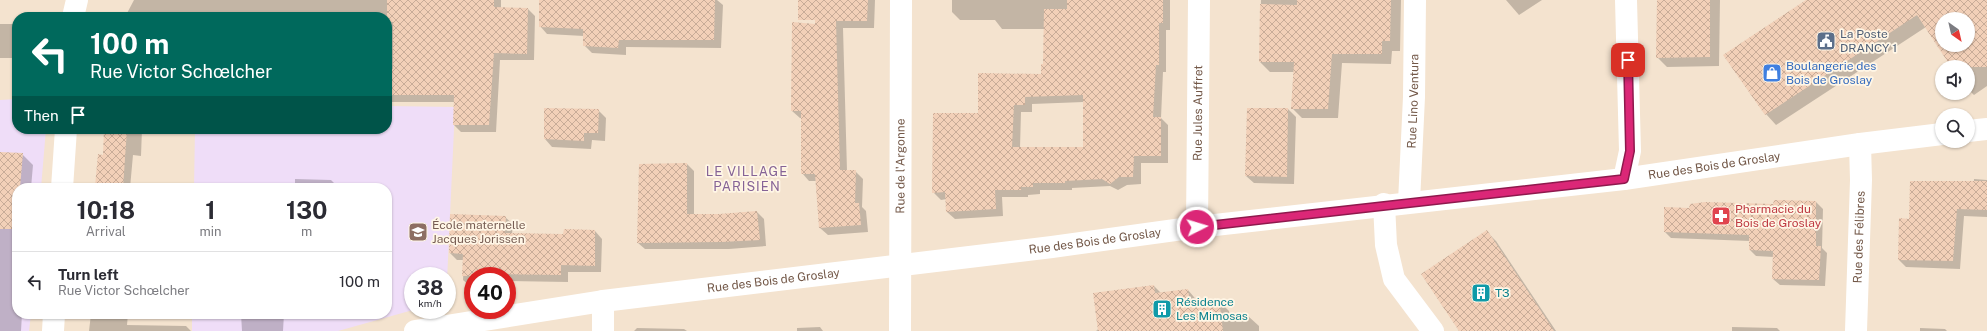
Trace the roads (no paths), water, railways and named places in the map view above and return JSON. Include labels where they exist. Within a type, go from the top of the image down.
[{"type":"street","points":[[74,12],[77,0]]},
{"type":"street","name":"Rue de l'Argonne","points":[[900,331],[901,0]]},
{"type":"street","name":"Rue Jules Auffret","points":[[1197,227],[1199,0]]},
{"type":"street","name":"Rue Lino Ventura","points":[[1408,202],[1414,97],[1415,0]]},
{"type":"street","points":[[1624,179],[1630,151],[1626,0]]},
{"type":"street","points":[[1975,130],[1987,129]]},
{"type":"street","points":[[62,183],[66,134]]},
{"type":"street","name":"Rue des Bois de Groslay","points":[[415,331],[603,301],[1052,247],[1197,227],[1256,221],[1384,204],[1624,179],[1860,144],[1935,135]]},
{"type":"street","name":"Rue des Félibres","points":[[1856,331],[1861,180],[1860,144]]},
{"type":"street","points":[[1384,204],[1386,244],[1394,279],[1433,331]]},
{"type":"street","points":[[603,301],[603,331]]},
{"type":"street","points":[[53,331],[54,319]]},
{"type":"place","name":"La Poste DRANCY 1","points":[[1826,41]]},
{"type":"place","name":"Boulangerie des Bois de Groslay","points":[[1772,73]]},
{"type":"place","name":"Pharmacie du Bois de Groslay","points":[[1721,216]]},
{"type":"place","name":"École maternelle Jacques Jorissen","points":[[418,232]]},
{"type":"place","name":"T3","points":[[1481,293]]},
{"type":"place","name":"Résidence Les Mimosas","points":[[1162,309]]},
{"type":"district","name":"LE VILLAGE PARISIEN","points":[[747,178]]}]
